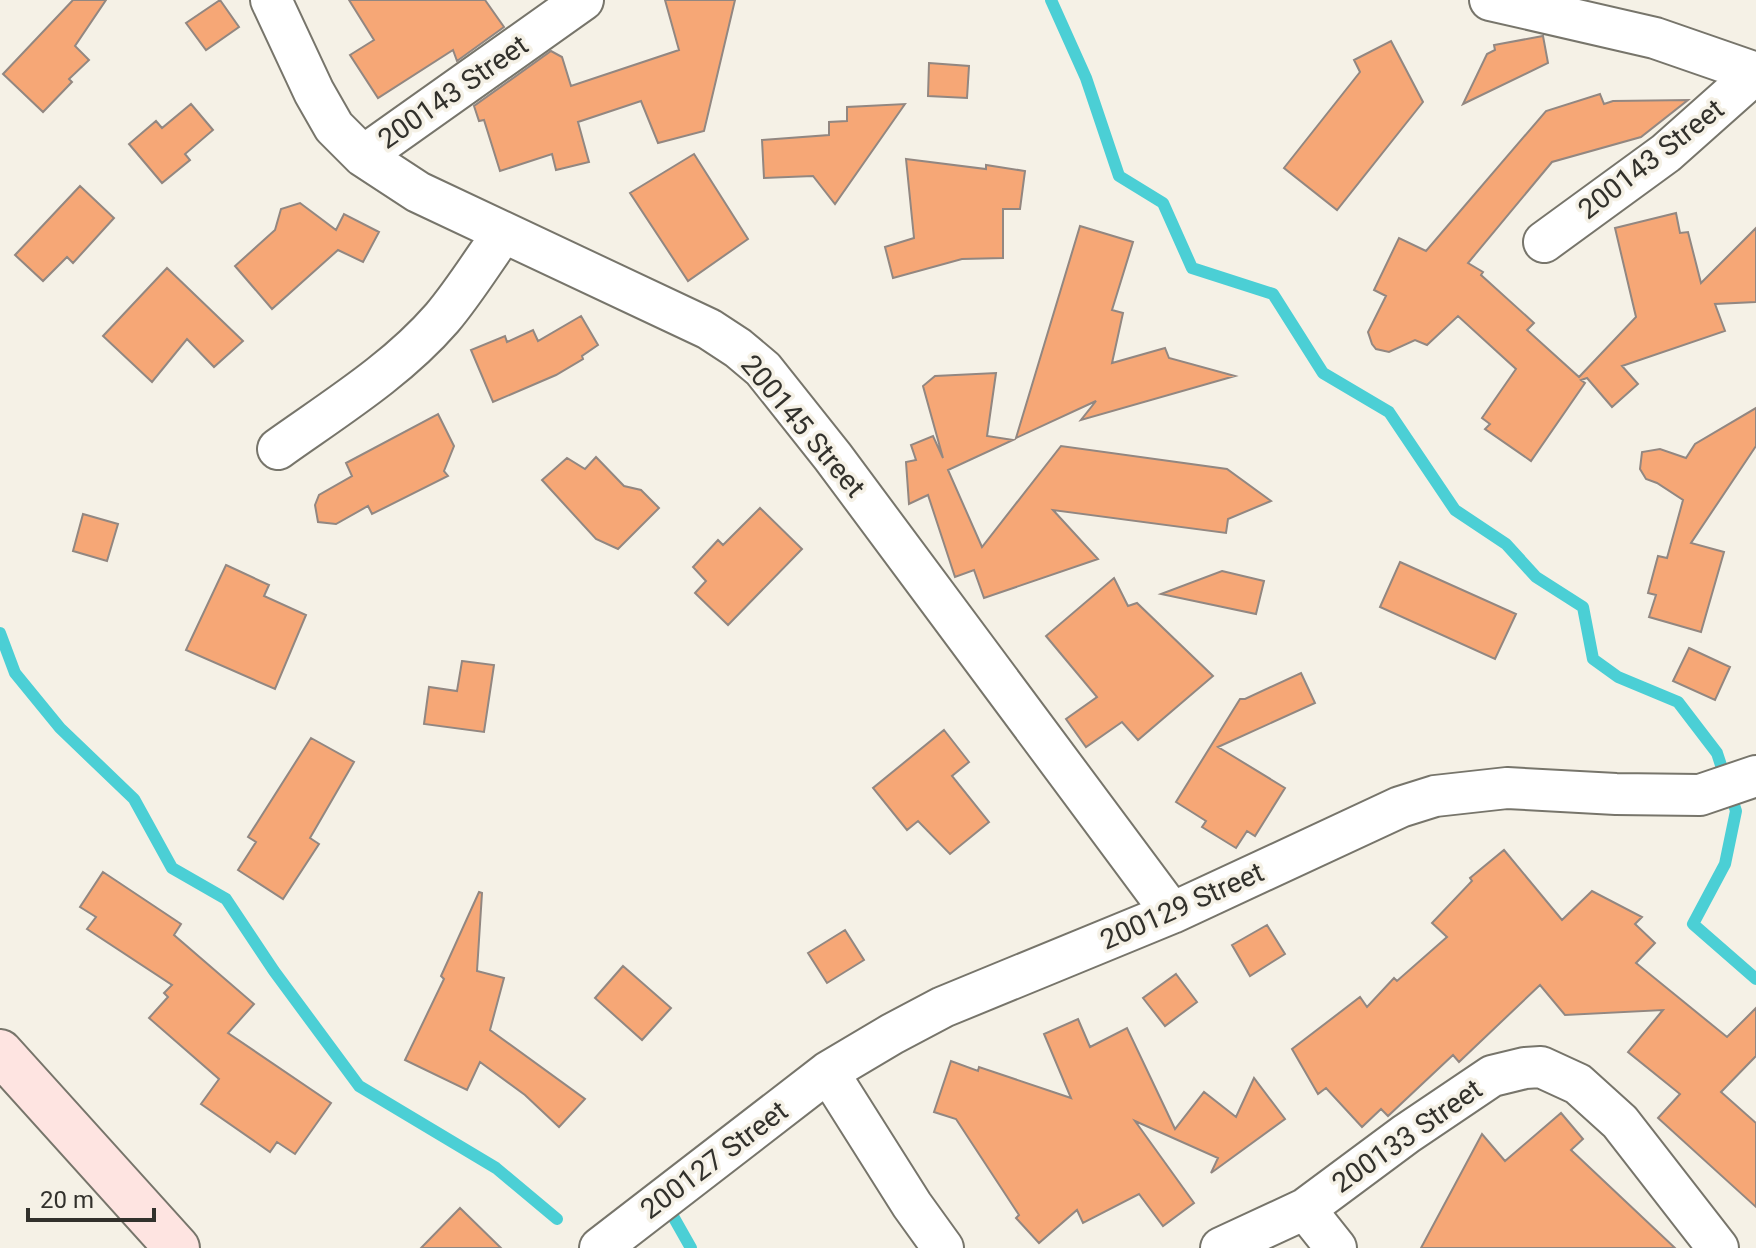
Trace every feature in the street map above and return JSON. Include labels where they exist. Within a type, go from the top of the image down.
[{"type":"street","name":"200145 Street","points":[[271,0],[334,127],[363,156],[418,192],[709,329],[763,369],[833,457],[1172,913]]},
{"type":"street","name":"200143 Street","points":[[363,156],[583,0]]},
{"type":"street","name":"200143 Street","points":[[1490,0],[1655,38],[1756,73],[1666,153],[1544,242]]},
{"type":"street","points":[[278,449],[379,377],[416,344],[443,317],[503,233]]},
{"type":"street","name":"200129 Street","points":[[828,1072],[943,1007],[1172,913],[1400,807],[1435,796],[1507,788],[1700,795],[1756,776]]},
{"type":"street","points":[[0,1052],[177,1248]]},
{"type":"street","name":"200133 Street","points":[[1221,1248],[1305,1209],[1406,1134],[1492,1076],[1541,1067],[1578,1084],[1620,1122],[1718,1248]]},
{"type":"street","points":[[828,1072],[912,1205],[943,1248]]},
{"type":"street","name":"200127 Street","points":[[600,1248],[828,1072]]},
{"type":"street","points":[[1305,1209],[1336,1248]]},
{"type":"building","points":[[73,0],[106,0],[75,46],[89,60],[43,112],[3,74]]},
{"type":"building","points":[[220,0],[239,27],[206,50],[186,23]]},
{"type":"building","points":[[349,0],[485,0],[504,27],[457,61],[453,50],[378,98],[350,55],[374,40]]},
{"type":"building","points":[[665,0],[735,0],[704,131],[658,143],[641,101],[578,122],[589,162],[556,170],[552,154],[500,171],[484,120],[479,121],[474,106],[551,51],[562,57],[571,86],[679,50]]},
{"type":"building","points":[[1543,36],[1548,63],[1463,104],[1487,54],[1495,50],[1494,45]]},
{"type":"building","points":[[1391,41],[1423,102],[1337,210],[1284,168],[1360,72],[1354,60]]},
{"type":"building","points":[[929,63],[969,66],[967,98],[928,96]]},
{"type":"building","points":[[1600,94],[1604,104],[1613,101],[1688,100],[1641,137],[1552,162],[1468,263],[1483,272],[1481,275],[1534,323],[1527,330],[1579,377],[1636,317],[1615,228],[1676,213],[1680,233],[1688,232],[1701,283],[1756,228],[1756,302],[1715,304],[1725,331],[1622,366],[1638,384],[1612,407],[1587,378],[1581,380],[1585,383],[1531,461],[1485,429],[1490,424],[1482,418],[1516,369],[1458,316],[1427,345],[1415,340],[1389,352],[1376,349],[1368,332],[1386,296],[1374,290],[1399,238],[1426,251],[1546,111]]},
{"type":"building","points":[[191,104],[213,130],[185,154],[190,160],[162,183],[129,144],[156,121],[162,128]]},
{"type":"building","points":[[905,104],[835,204],[813,176],[764,178],[762,140],[829,135],[829,122],[847,121],[847,107]]},
{"type":"building","points":[[694,154],[748,239],[688,281],[630,193]]},
{"type":"building","points":[[906,159],[1025,171],[1020,209],[1003,209],[1003,258],[962,259],[893,278],[885,247],[914,238]]},
{"type":"building","points":[[80,186],[114,218],[73,263],[67,257],[43,281],[15,255]]},
{"type":"building","points":[[300,203],[336,230],[344,214],[379,232],[363,262],[338,250],[272,309],[235,266],[275,230],[281,209]]},
{"type":"building","points":[[1080,226],[1133,242],[1112,310],[1123,313],[1112,363],[1165,348],[1169,358],[1235,376],[1081,420],[1096,401],[1016,438]]},
{"type":"building","points":[[167,268],[243,341],[214,367],[187,339],[152,382],[103,336]]},
{"type":"building","points":[[581,316],[598,345],[582,356],[583,359],[556,375],[493,402],[471,350],[505,336],[507,342],[533,330],[538,341]]},
{"type":"building","points":[[996,373],[987,436],[1013,440],[948,470],[982,547],[1061,446],[1227,469],[1271,501],[1228,519],[1226,533],[1053,510],[1098,559],[984,598],[974,570],[955,577],[928,495],[909,504],[906,462],[916,460],[911,445],[933,436],[943,458],[923,386],[935,376]]},
{"type":"building","points":[[1756,408],[1756,446],[1691,543],[1724,552],[1701,632],[1649,617],[1656,595],[1648,593],[1658,556],[1667,558],[1683,500],[1646,479],[1640,469],[1642,452],[1660,449],[1686,458],[1695,444]]},
{"type":"building","points":[[438,414],[454,446],[444,471],[448,476],[372,514],[368,506],[336,524],[318,522],[315,505],[319,495],[352,476],[346,463]]},
{"type":"building","points":[[596,457],[624,486],[641,490],[659,508],[618,549],[596,539],[542,480],[567,458],[585,469]]},
{"type":"building","points":[[760,508],[802,549],[728,625],[695,593],[706,581],[693,567],[718,540],[723,545]]},
{"type":"building","points":[[83,514],[118,524],[107,561],[73,551]]},
{"type":"building","points":[[1400,562],[1516,614],[1495,659],[1380,607]]},
{"type":"building","points":[[226,565],[269,585],[264,596],[306,615],[275,689],[186,650]]},
{"type":"building","points":[[1222,571],[1264,581],[1256,614],[1161,594]]},
{"type":"building","points":[[1114,578],[1128,606],[1137,603],[1213,676],[1138,740],[1122,722],[1086,747],[1066,719],[1097,697],[1046,636]]},
{"type":"building","points":[[1689,648],[1730,667],[1715,700],[1673,681]]},
{"type":"building","points":[[462,661],[494,665],[484,732],[424,724],[429,687],[457,691]]},
{"type":"building","points":[[1301,673],[1315,703],[1218,747],[1285,788],[1255,836],[1247,831],[1236,848],[1202,827],[1206,821],[1176,802],[1240,699]]},
{"type":"building","points":[[944,730],[969,762],[952,776],[989,822],[950,854],[918,821],[907,830],[873,788]]},
{"type":"building","points":[[311,738],[354,762],[310,838],[319,844],[283,899],[238,870],[256,842],[248,837]]},
{"type":"building","points":[[1504,850],[1562,920],[1592,891],[1642,917],[1635,924],[1655,943],[1636,963],[1727,1037],[1756,1008],[1756,1056],[1721,1092],[1756,1123],[1756,1207],[1658,1118],[1680,1094],[1628,1052],[1663,1010],[1565,1015],[1540,985],[1459,1062],[1453,1055],[1388,1116],[1381,1109],[1362,1127],[1326,1088],[1318,1094],[1292,1049],[1360,997],[1367,1007],[1394,978],[1397,981],[1447,937],[1432,923],[1472,881],[1470,878]]},
{"type":"building","points":[[103,872],[181,924],[174,935],[254,1004],[228,1033],[331,1103],[295,1154],[277,1142],[270,1152],[201,1104],[219,1079],[149,1018],[168,997],[164,993],[172,985],[87,929],[96,917],[80,907]]},
{"type":"building","points":[[479,892],[482,893],[477,971],[504,978],[490,1030],[585,1099],[559,1127],[525,1095],[480,1062],[467,1090],[405,1060],[444,979],[441,976]]},
{"type":"building","points":[[1267,925],[1285,954],[1250,976],[1232,945]]},
{"type":"building","points":[[845,930],[864,960],[827,983],[808,953]]},
{"type":"building","points":[[623,966],[671,1008],[642,1040],[595,998]]},
{"type":"building","points":[[1176,974],[1197,1002],[1165,1026],[1143,998]]},
{"type":"building","points":[[1078,1019],[1090,1047],[1127,1028],[1175,1129],[1204,1092],[1236,1117],[1254,1078],[1285,1119],[1211,1173],[1218,1158],[1135,1121],[1194,1203],[1163,1226],[1139,1194],[1083,1223],[1077,1210],[1039,1243],[1016,1218],[1019,1215],[956,1119],[934,1112],[951,1061],[978,1071],[979,1067],[1071,1098],[1044,1034]]},
{"type":"building","points":[[1561,1113],[1583,1139],[1571,1150],[1675,1248],[1421,1248],[1482,1134],[1505,1161]]},
{"type":"building","points":[[460,1208],[501,1248],[421,1248]]},
{"type":"waterway","points":[[1051,0],[1086,78],[1119,176],[1163,203],[1192,268],[1273,294],[1323,373],[1389,412],[1455,510],[1506,544],[1536,577],[1583,607],[1593,659],[1618,677],[1678,702],[1717,753],[1736,811],[1725,864],[1693,924],[1756,979]]},
{"type":"waterway","points":[[0,633],[15,673],[60,728],[134,799],[172,868],[226,899],[274,971],[359,1086],[496,1168],[557,1219]]},
{"type":"waterway","points":[[674,1218],[691,1248]]}]
